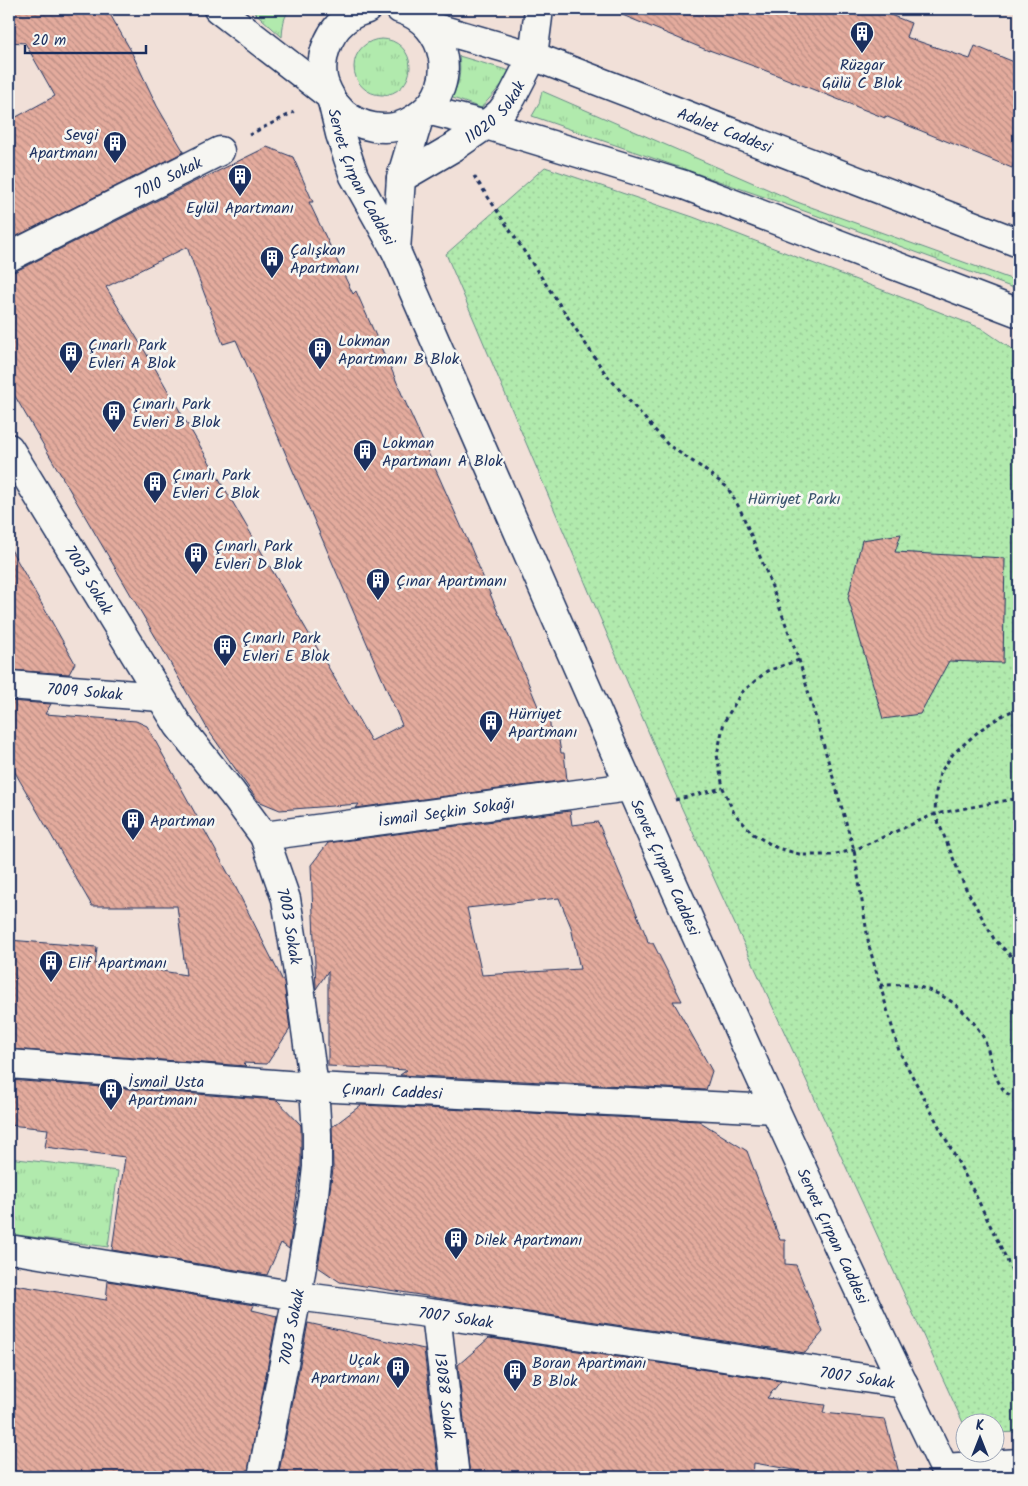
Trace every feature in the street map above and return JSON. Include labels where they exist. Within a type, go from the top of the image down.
[{"type":"street","points":[[218,9],[327,95],[343,113],[357,122],[373,127],[390,128],[406,124],[423,113],[486,125],[684,185],[1019,313]]},
{"type":"street","points":[[327,95],[323,79],[322,60],[327,42],[338,27],[352,15],[367,9]]},
{"type":"street","name":"Adalet Caddesi","points":[[400,9],[417,16],[429,26],[439,42],[444,60],[444,78],[437,96],[423,113]]},
{"type":"street","name":"11020 Sokak","points":[[401,178],[454,147],[501,112],[512,98],[532,56],[539,9]]},
{"type":"street","name":"Adalet Caddesi","points":[[429,26],[532,56],[1019,242]]},
{"type":"street","name":"Servet Çırpan Caddesi","points":[[327,95],[354,176],[396,251],[634,797],[774,1109],[946,1472]]},
{"type":"street","name":"Servet Çırpan Caddesi","points":[[396,251],[401,178],[423,113]]},
{"type":"street","name":"7010 Sokak","points":[[9,257],[220,151]]},
{"type":"street","name":"7003 Sokak","points":[[9,448],[178,725],[264,836],[286,899],[314,1087],[317,1167],[297,1296],[262,1477]]},
{"type":"street","name":"7009 Sokak","points":[[9,685],[160,697]]},
{"type":"street","name":"İsmail Seçkin Sokağı","points":[[264,836],[634,797]]},
{"type":"street","name":"Çınarlı Caddesi","points":[[9,1064],[314,1087],[774,1109]]},
{"type":"street","name":"7007 Sokak","points":[[9,1249],[297,1296],[436,1314],[904,1384]]},
{"type":"street","name":"13088 Sokak","points":[[436,1314],[455,1477]]},
{"type":"street","points":[[946,1472],[1019,1463]]},
{"type":"path","name":"7010 Sokak","points":[[220,151],[327,95]]},
{"type":"path","points":[[454,147],[605,373],[668,445],[727,487],[740,509],[766,571],[799,660],[854,850],[869,946],[899,1051],[976,1196],[1019,1285]]},
{"type":"path","points":[[799,660],[767,672],[741,693],[724,722],[717,755],[722,788],[734,813],[753,834],[777,848],[803,855],[831,855],[854,850],[935,814],[1019,798]]},
{"type":"path","points":[[1019,708],[1003,714],[980,730],[953,754],[940,773],[936,792],[935,814],[965,887],[994,939],[1019,964]]},
{"type":"path","points":[[634,797],[722,788]]},
{"type":"path","points":[[880,985],[914,986],[941,995],[965,1011],[983,1037],[994,1072],[1005,1091],[1019,1099]]},
{"type":"green space","points":[[251,9],[291,9],[285,18],[282,37]]},
{"type":"green space","points":[[376,39],[388,39],[398,43],[406,51],[410,67],[406,83],[398,91],[388,95],[376,95],[366,91],[358,83],[354,73],[354,61],[358,51],[366,43]]},
{"type":"green space","points":[[459,56],[510,71],[504,82],[481,108],[450,97],[456,88],[459,78]]},
{"type":"green space","points":[[542,91],[797,202],[1019,282],[1019,290],[796,208],[532,116],[539,104]]},
{"type":"green space","name":"Hürriyet Parkı","points":[[545,167],[693,217],[981,328],[1019,354],[1019,1432],[1006,1433],[1006,1414],[959,1414],[668,778],[446,254]]},
{"type":"green space","points":[[9,1158],[118,1171],[108,1247],[9,1234]]},
{"type":"building","points":[[9,9],[107,9],[130,49],[157,106],[184,152],[9,240],[9,121],[55,96],[25,43],[9,42]]},
{"type":"building","points":[[608,9],[875,9],[911,23],[906,37],[970,59],[975,46],[1019,64],[1019,151],[1012,168],[885,116],[885,118],[759,68],[709,51]]},
{"type":"building","points":[[267,147],[293,157],[313,202],[309,202],[353,294],[356,291],[388,361],[471,548],[542,716],[549,716],[551,734],[558,734],[561,753],[564,753],[567,780],[356,808],[359,804],[280,810],[258,801],[208,730],[9,386],[9,273]],"holes":[[[187,247],[223,344],[236,340],[402,725],[371,741],[106,287]]]},
{"type":"building","points":[[901,534],[895,552],[1005,558],[1003,663],[949,661],[920,714],[883,719],[848,598],[862,540]]},
{"type":"building","points":[[9,546],[75,663],[69,674],[9,670]]},
{"type":"building","points":[[9,701],[51,704],[45,714],[136,721],[147,726],[233,882],[284,983],[290,1029],[267,1064],[243,1063],[246,1066],[9,1049],[9,940],[97,947],[95,967],[150,969],[186,975],[177,906],[92,906],[13,769],[9,777]]},
{"type":"building","points":[[570,811],[572,825],[598,822],[648,943],[653,943],[682,1001],[673,1001],[712,1071],[706,1090],[400,1075],[407,1070],[328,1066],[328,971],[316,989],[311,865],[328,843]],"holes":[[[559,898],[571,927],[580,969],[482,975],[467,908]]]},
{"type":"building","points":[[9,1080],[277,1100],[301,1125],[301,1166],[289,1249],[281,1243],[267,1275],[112,1250],[125,1157],[45,1147],[48,1129],[9,1125]]},
{"type":"building","points":[[361,1105],[699,1121],[747,1151],[780,1240],[785,1240],[785,1264],[796,1265],[823,1332],[805,1353],[340,1282],[318,1267],[333,1169],[332,1127]]},
{"type":"building","points":[[108,1281],[254,1305],[252,1310],[277,1316],[247,1477],[9,1477],[9,1284],[106,1300]]},
{"type":"building","points":[[308,1323],[424,1349],[439,1477],[278,1477]]},
{"type":"building","points":[[489,1338],[781,1381],[767,1398],[825,1405],[823,1413],[885,1419],[900,1477],[835,1477],[754,1463],[753,1477],[470,1477],[458,1365]]},
{"type":"place","name":"Rüzgar Gülü C Blok","points":[[862,54]]},
{"type":"place","name":"Sevgi Apartmanı","points":[[115,164]]},
{"type":"place","name":"Eylül Apartmanı","points":[[240,197]]},
{"type":"place","name":"Çalışkan Apartmanı","points":[[272,279]]},
{"type":"place","name":"Lokman Apartmanı B Blok","points":[[320,370]]},
{"type":"place","name":"Çınarlı Park Evleri A Blok","points":[[71,374]]},
{"type":"place","name":"Çınarlı Park Evleri B Blok","points":[[114,433]]},
{"type":"place","name":"Lokman Apartmanı A Blok","points":[[365,472]]},
{"type":"place","name":"Çınarlı Park Evleri C Blok","points":[[155,504]]},
{"type":"place","name":"Çınarlı Park Evleri D Blok","points":[[196,575]]},
{"type":"place","name":"Çınar Apartmanı","points":[[378,601]]},
{"type":"place","name":"Çınarlı Park Evleri E Blok","points":[[225,667]]},
{"type":"place","name":"Hürriyet Apartmanı","points":[[491,743]]},
{"type":"place","name":"Apartman","points":[[133,841]]},
{"type":"place","name":"Elif Apartmanı","points":[[51,983]]},
{"type":"place","name":"İsmail Usta Apartmanı","points":[[111,1111]]},
{"type":"place","name":"Dilek Apartmanı","points":[[456,1260]]},
{"type":"place","name":"Uçak Apartmanı","points":[[398,1389]]},
{"type":"place","name":"Boran Apartmanı B Blok","points":[[515,1392]]}]
